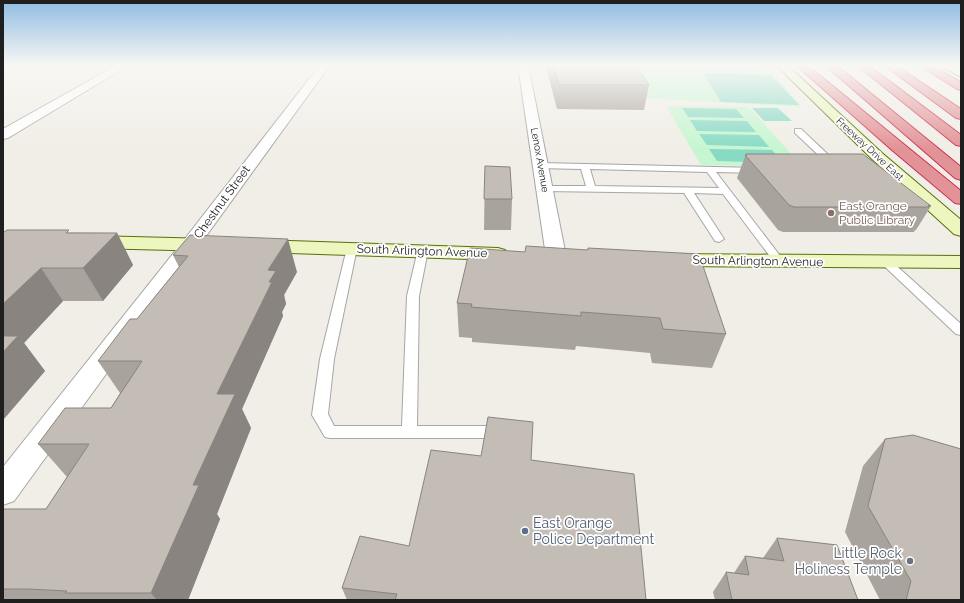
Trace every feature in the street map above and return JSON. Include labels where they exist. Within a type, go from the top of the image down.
[{"type":"highway","points":[[834,93],[896,147],[961,199]]},
{"type":"highway","points":[[865,93],[961,174]]},
{"type":"highway","points":[[899,93],[961,142]]},
{"type":"highway","points":[[931,93],[961,114]]},
{"type":"street","points":[[3,136],[75,93]]},
{"type":"street","name":"Chestnut Street","points":[[3,491],[191,244],[303,93]]},
{"type":"street","name":"Lenox Avenue","points":[[528,93],[556,256]]},
{"type":"street","name":"Freeway Drive East","points":[[812,93],[872,152],[961,230]]},
{"type":"street","name":"South Arlington Avenue","points":[[74,242],[352,248],[517,254]]},
{"type":"street","name":"South Arlington Avenue","points":[[657,259],[961,262]]},
{"type":"lane","points":[[798,130],[840,171],[824,171]]},
{"type":"lane","points":[[541,166],[764,170]]},
{"type":"lane","points":[[585,167],[591,189]]},
{"type":"lane","points":[[710,170],[779,261]]},
{"type":"lane","points":[[544,188],[726,191]]},
{"type":"lane","points":[[687,190],[719,239]]},
{"type":"lane","points":[[352,248],[327,359],[320,415],[330,432],[490,432]]},
{"type":"lane","points":[[409,432],[413,296],[423,250]]},
{"type":"lane","points":[[886,262],[961,331]]},
{"type":"green space","points":[[641,93],[790,93],[802,107],[645,98]]},
{"type":"green space","points":[[716,93],[788,93],[799,105],[721,102]]},
{"type":"green space","points":[[666,106],[749,107],[803,167],[701,165]]},
{"type":"green space","points":[[682,108],[736,109],[744,118],[688,117]]},
{"type":"green space","points":[[752,108],[778,108],[792,121],[764,121]]},
{"type":"green space","points":[[690,120],[747,121],[756,132],[697,131]]},
{"type":"green space","points":[[699,134],[759,135],[769,147],[707,145]]},
{"type":"green space","points":[[709,149],[772,150],[783,163],[717,161]]},
{"type":"building","points":[[746,154],[863,154],[931,206],[794,207],[789,205],[745,155],[747,155]]},
{"type":"building","points":[[485,166],[510,167],[512,199],[484,199]]},
{"type":"building","points":[[7,230],[69,230],[66,233],[117,233],[83,268],[41,268],[3,304],[3,232]]},
{"type":"building","points":[[190,235],[288,239],[268,270],[276,271],[269,282],[272,282],[217,394],[235,394],[193,485],[199,485],[151,593],[65,593],[67,591],[3,589],[3,509],[46,509],[89,444],[38,444],[65,408],[111,408],[142,361],[98,361],[130,319],[137,319],[188,256],[173,255]]},
{"type":"building","points":[[526,246],[699,254],[726,334],[663,329],[660,318],[581,312],[581,316],[471,307],[472,304],[457,303],[470,248],[525,252]]},
{"type":"building","points":[[3,336],[18,336],[3,352]]},
{"type":"building","name":"East Orange Police Department","points":[[488,417],[533,422],[531,460],[634,474],[646,600],[395,600],[397,594],[342,588],[360,536],[409,546],[431,450],[481,456]]},
{"type":"building","name":"Little Rock Holiness Temple","points":[[913,435],[961,449],[961,600],[906,600],[911,581],[868,506],[885,439]]},
{"type":"building","points":[[777,538],[837,545],[858,600],[732,600],[726,572],[749,575],[745,556],[784,561]]},
{"type":"place","name":"East Orange Public Library","points":[[831,213]]},
{"type":"place","name":"East Orange Police Department","points":[[525,531]]},
{"type":"place","name":"Little Rock Holiness Temple","points":[[910,561]]}]
